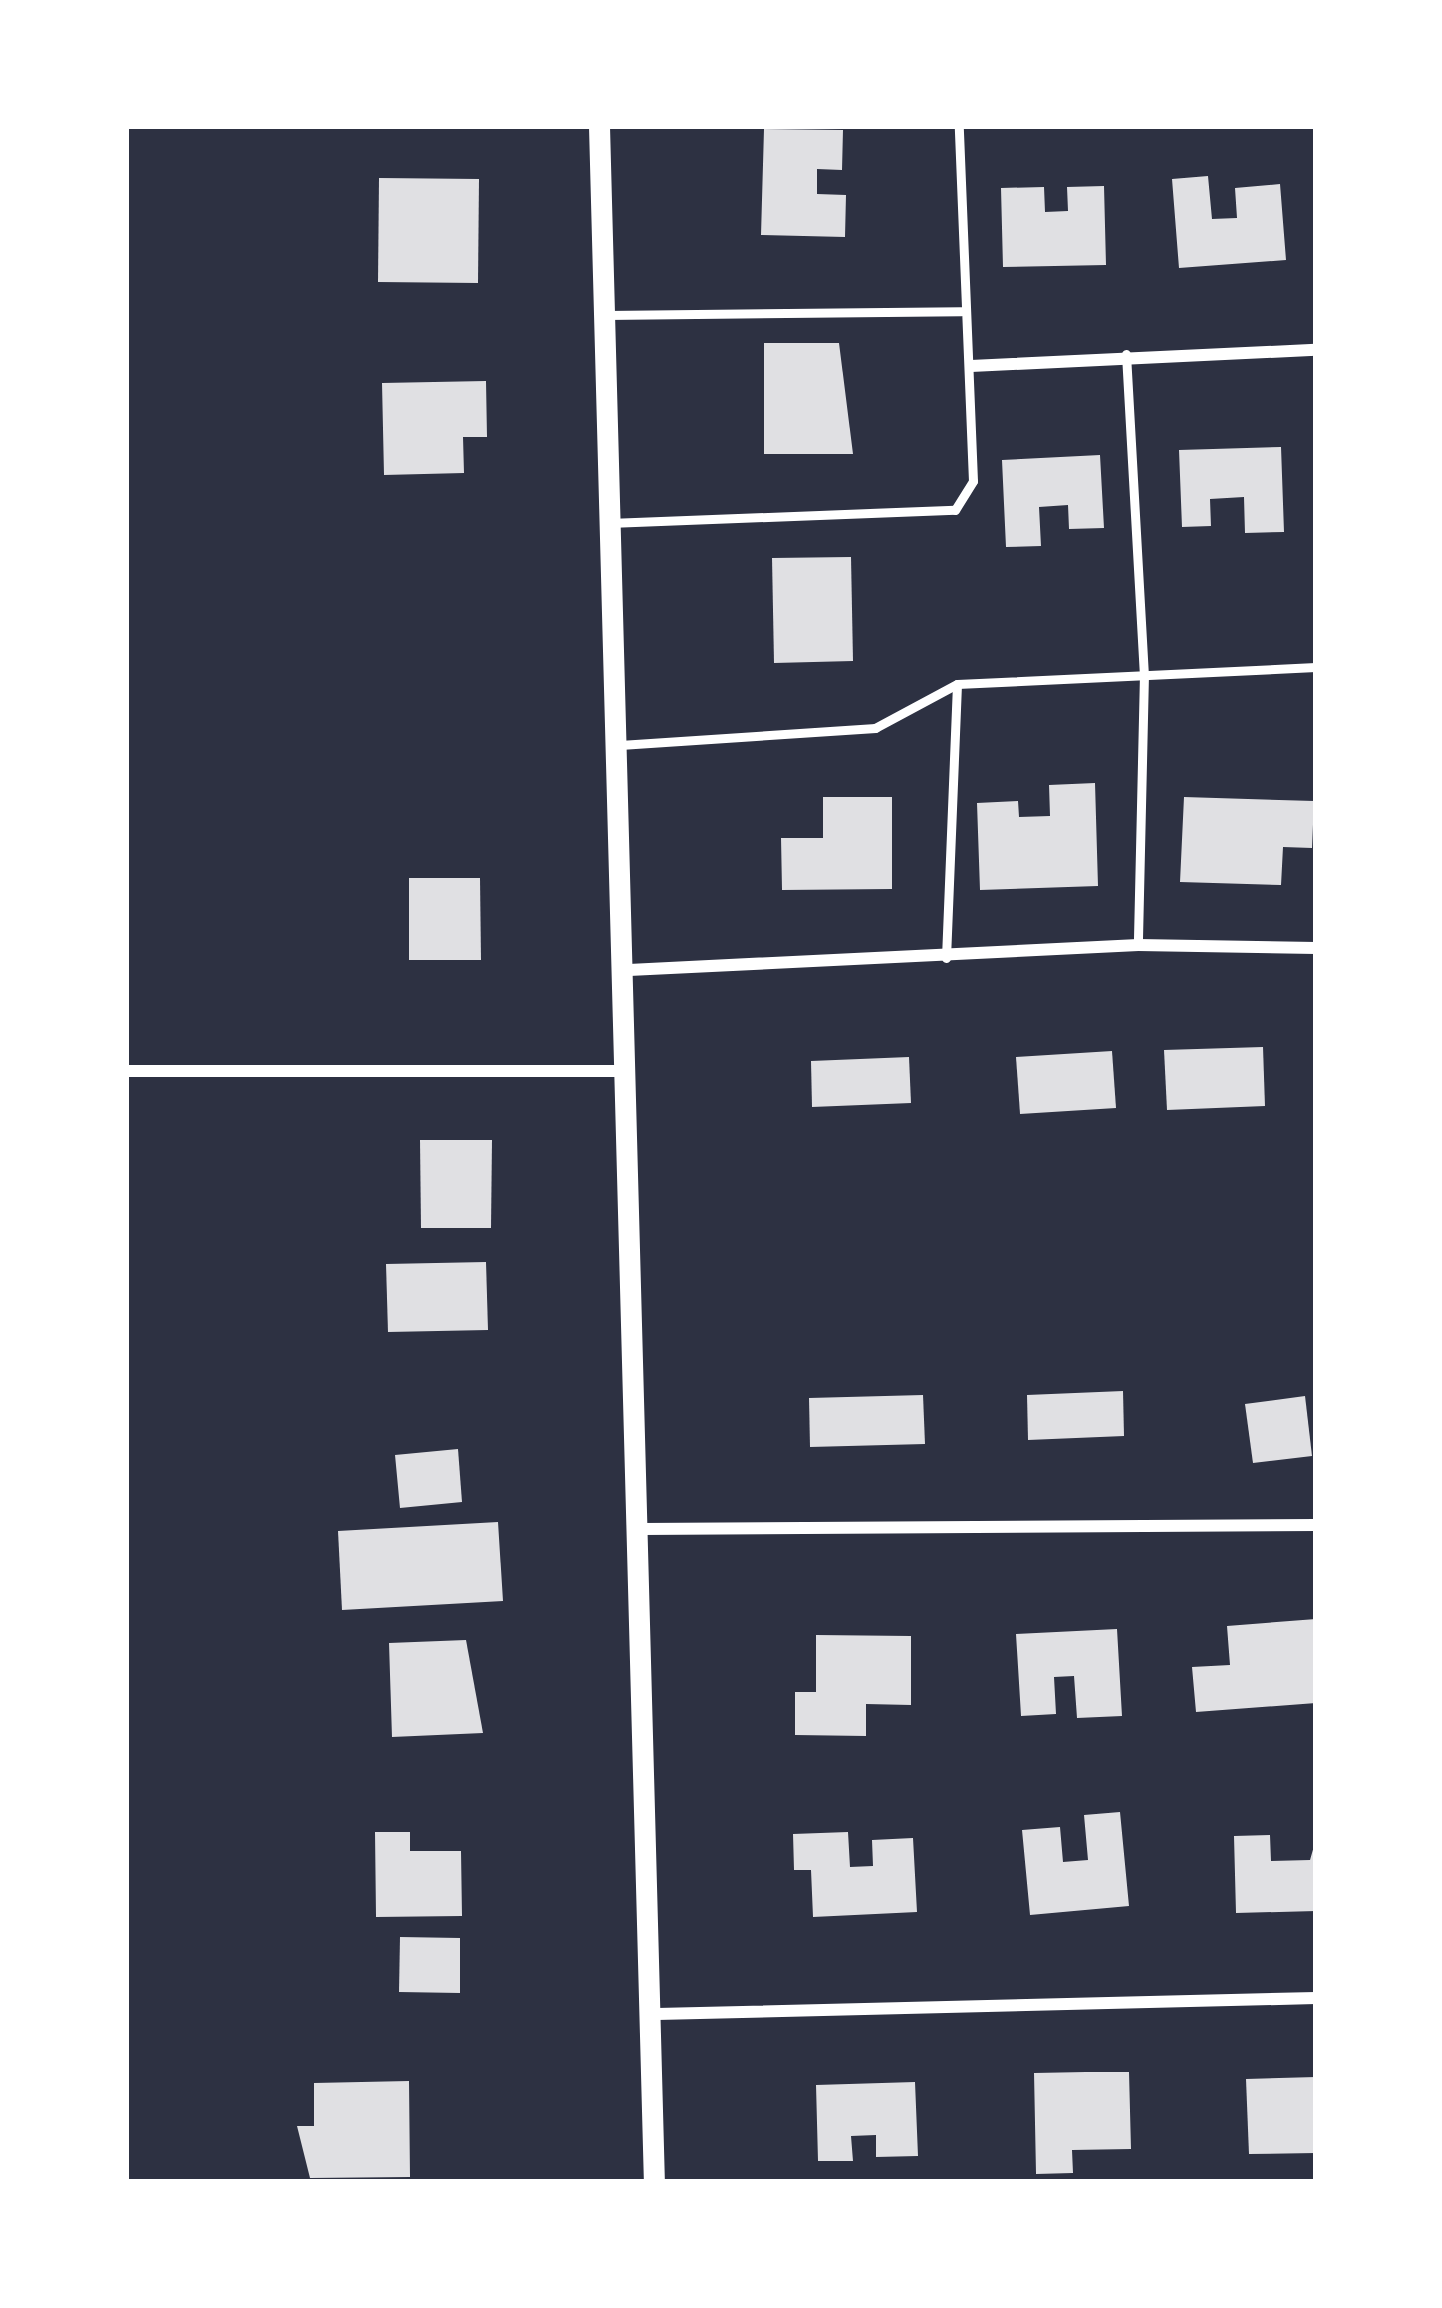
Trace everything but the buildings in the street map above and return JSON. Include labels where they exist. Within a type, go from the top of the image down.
[{"type":"street","points":[[599,126],[609,523],[629,970],[657,2014],[654,2182]]},
{"type":"street","points":[[971,366],[1126,354],[1316,350]]},
{"type":"street","points":[[629,970],[946,958],[1138,944],[1316,948]]},
{"type":"street","points":[[126,1071],[630,1071]]},
{"type":"street","points":[[642,1529],[1316,1525]]},
{"type":"street","points":[[657,2014],[1316,1998]]},
{"type":"lane","points":[[609,523],[944,516],[973,481],[971,366],[961,311],[959,126]]},
{"type":"lane","points":[[605,315],[961,311]]},
{"type":"lane","points":[[1126,354],[1144,674],[1138,944]]},
{"type":"lane","points":[[620,746],[875,728],[957,683],[1316,667]]},
{"type":"lane","points":[[946,958],[957,683]]}]
